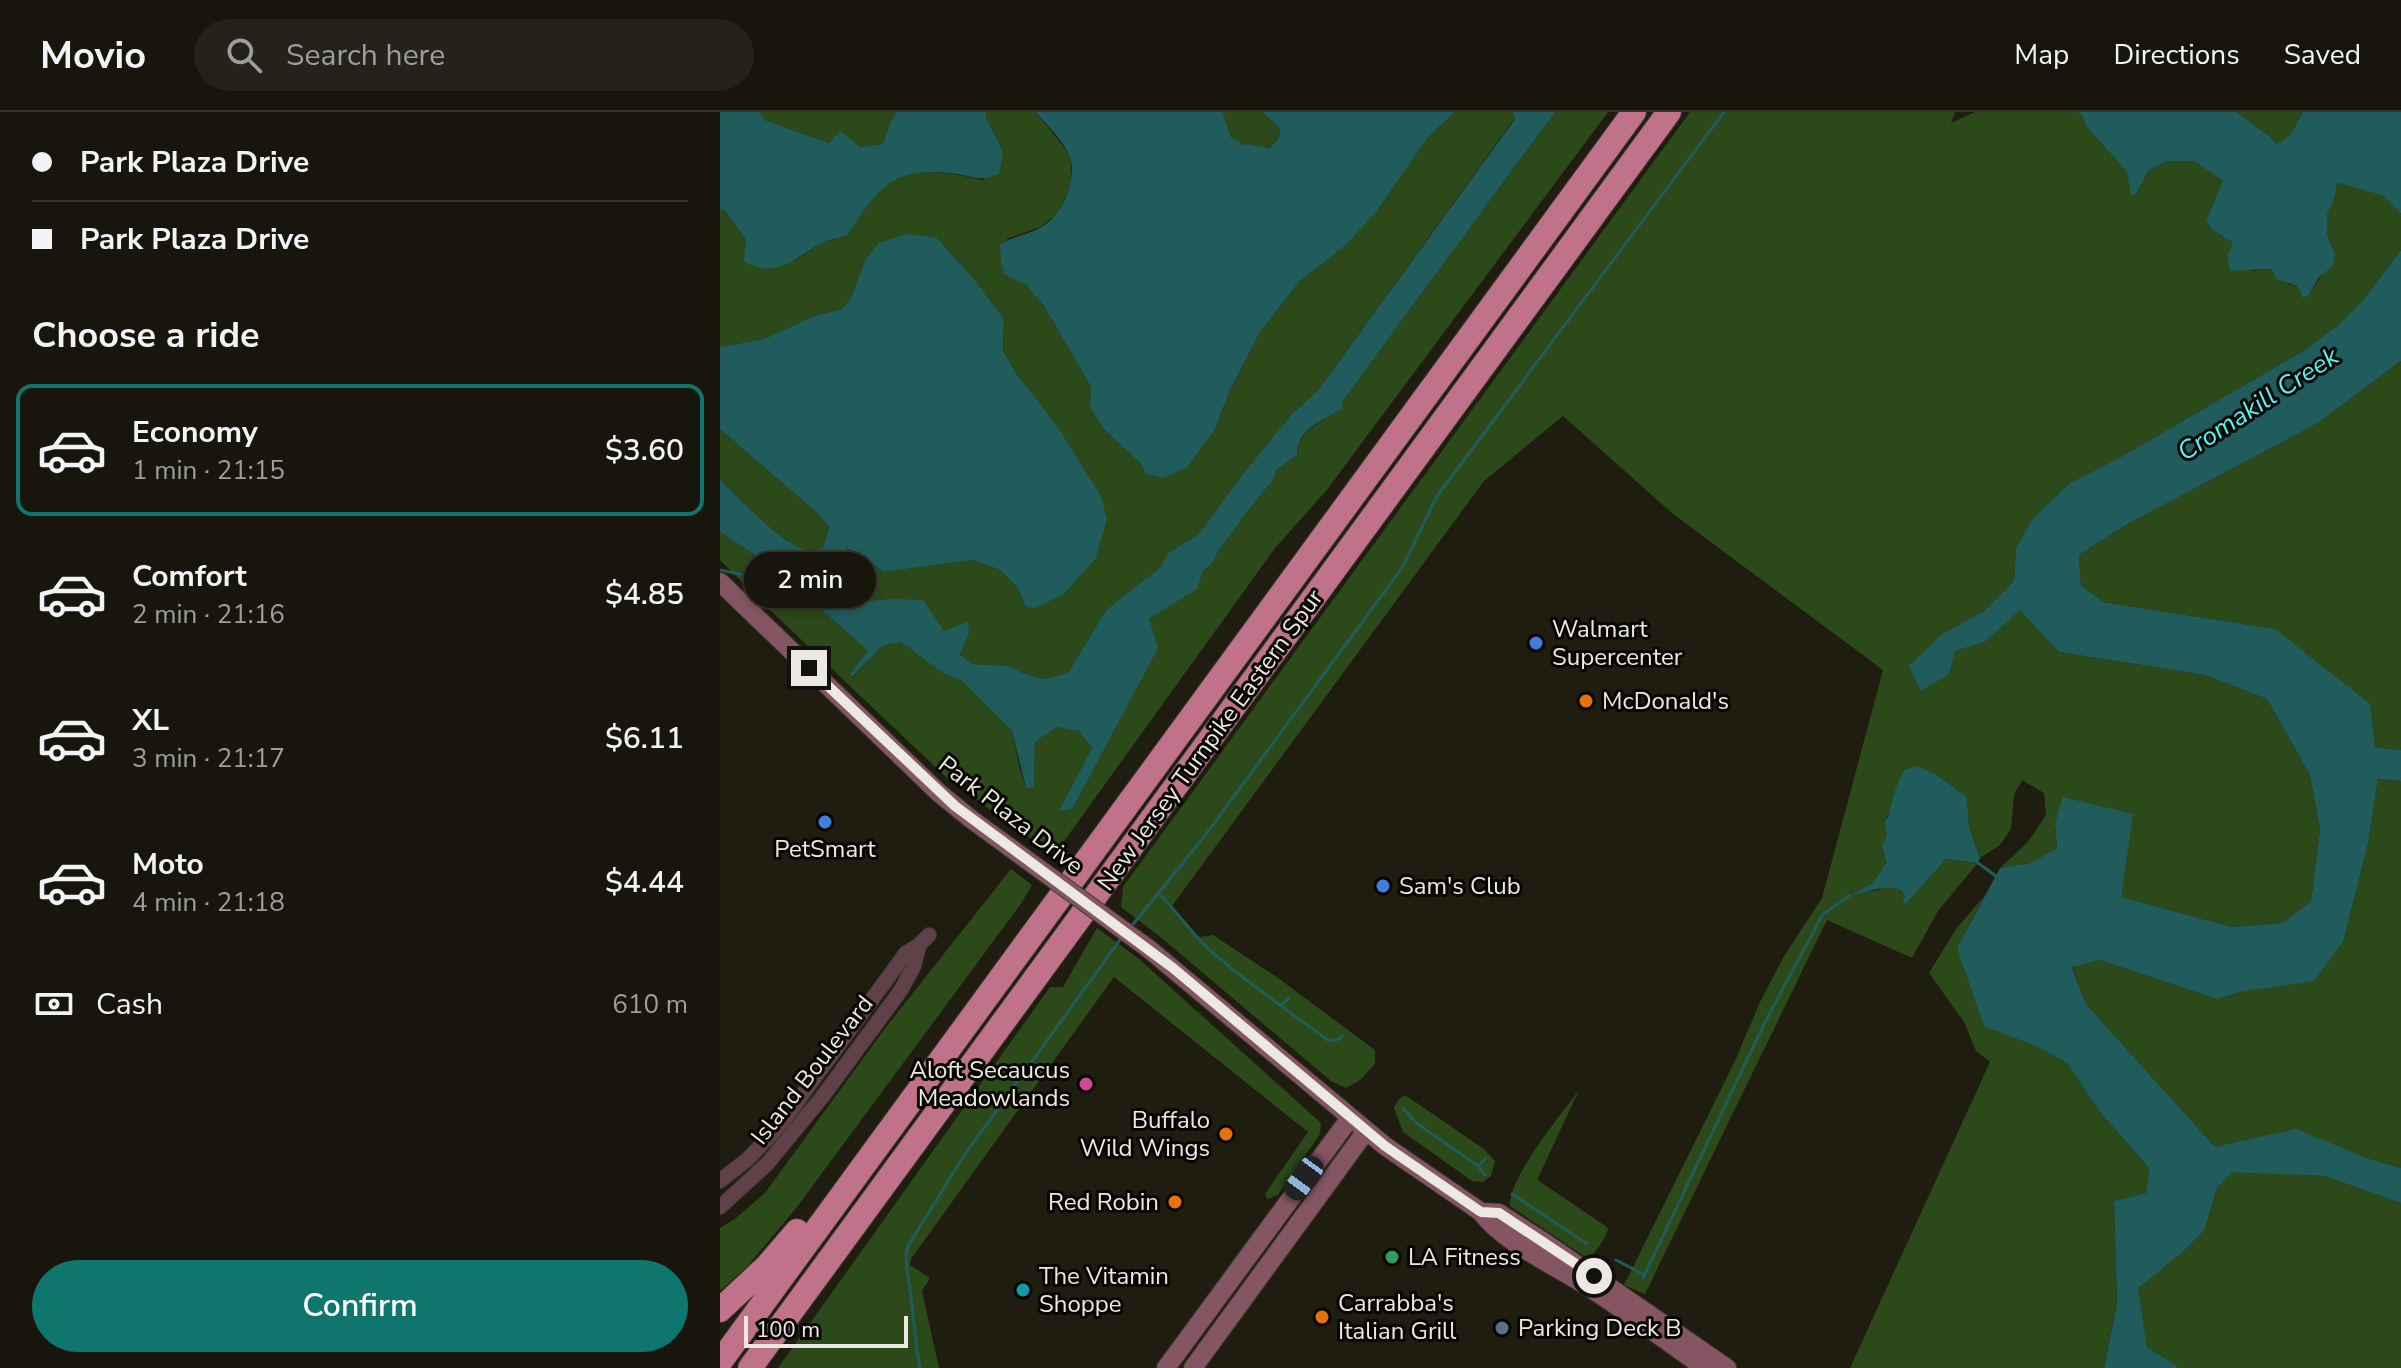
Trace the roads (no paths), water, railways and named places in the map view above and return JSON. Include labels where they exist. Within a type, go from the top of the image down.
[{"type":"highway","name":"New Jersey Turnpike Eastern Spur","points":[[720,1362],[1634,112]]},
{"type":"highway","name":"New Jersey Turnpike Eastern Spur","points":[[750,1368],[1669,112]]},
{"type":"highway","points":[[720,1310],[781,1251],[818,1202],[873,1152]]},
{"type":"street","name":"Park Plaza Drive","points":[[720,582],[939,793],[971,819],[1149,949],[1366,1131],[1481,1212],[1499,1213],[1705,1368]]},
{"type":"street","name":"Island Boulevard","points":[[720,1181],[740,1167],[780,1125],[906,953],[924,940],[901,990],[823,1096],[767,1164],[720,1207]]},
{"type":"street","points":[[1166,1368],[1350,1118]]},
{"type":"street","points":[[1193,1368],[1366,1131]]},
{"type":"street","name":"Park Plaza Drive","points":[[1592,1282],[1727,1368]]},
{"type":"water","points":[[720,112],[759,112],[765,120],[829,143],[840,131],[860,147],[883,144],[890,122],[897,112],[986,112],[1003,151],[999,174],[982,178],[936,172],[903,176],[880,191],[848,235],[821,243],[782,266],[764,269],[744,261],[746,240],[725,211],[720,209]]},
{"type":"water","points":[[1036,112],[1223,112],[1231,137],[1244,145],[1269,148],[1280,133],[1262,112],[1455,112],[1429,136],[1375,213],[1346,245],[1299,282],[1260,332],[1230,390],[1214,431],[1186,468],[1163,478],[1146,474],[1141,464],[1104,429],[1090,408],[1091,387],[1044,306],[1026,285],[1004,274],[1000,245],[1048,222],[1066,197],[1072,177],[1068,152]]},
{"type":"water","points":[[1512,112],[1555,112],[1342,402],[1342,409],[1306,432],[1297,455],[1276,470],[1274,479],[1246,513],[1211,565],[1203,571],[1197,589],[1149,619],[1158,648],[1072,809],[1058,812],[1092,748],[1079,731],[1057,727],[1035,742],[1034,788],[1026,788],[1012,731],[962,681],[942,673],[901,642],[884,645],[851,678],[851,672],[868,651],[776,569],[720,532],[720,479],[784,538],[806,550],[823,548],[829,527],[816,512],[720,429],[720,347],[764,339],[814,316],[842,309],[852,296],[865,260],[879,243],[906,234],[937,238],[1004,319],[1003,351],[1058,428],[1101,496],[1107,520],[1096,558],[1065,593],[1036,608],[1026,607],[1018,588],[1000,570],[972,560],[884,572],[847,548],[842,568],[865,601],[923,600],[944,631],[968,622],[969,634],[960,655],[972,664],[1010,666],[1045,679],[1068,673],[1106,610],[1161,567],[1168,553],[1199,534],[1291,415],[1319,389],[1515,119]]},
{"type":"water","points":[[2077,112],[2236,112],[2277,144],[2291,134],[2303,112],[2401,112],[2401,214],[2384,196],[2337,182],[2334,201],[2327,214],[2327,234],[2335,254],[2333,266],[2319,277],[2309,295],[2303,298],[2298,286],[2276,279],[2272,269],[2230,271],[2227,254],[2232,242],[2211,229],[2206,220],[2223,181],[2194,161],[2167,161],[2149,170],[2136,194],[2131,196],[2127,172]]},
{"type":"water","name":"Cromakill Creek","points":[[2401,250],[2401,361],[2318,423],[2124,526],[2079,555],[2081,585],[2103,602],[2275,629],[2370,704],[2375,747],[2401,750],[2401,781],[2378,779],[2368,844],[2343,942],[2314,981],[2244,991],[2217,999],[2100,960],[2072,967],[2086,1004],[2215,1147],[2296,1129],[2364,1157],[2401,1168],[2401,1203],[2324,1176],[2232,1172],[2217,1188],[2204,1231],[2138,1288],[2147,1347],[2177,1368],[2104,1368],[2117,1304],[2114,1201],[2146,1193],[2149,1168],[2099,1111],[2067,1063],[2036,1046],[1984,1026],[1957,948],[2000,868],[2030,863],[2057,848],[2055,824],[2063,797],[2133,814],[2121,897],[2232,927],[2283,923],[2311,901],[2320,830],[2310,775],[2267,699],[2205,675],[2059,652],[2020,610],[1985,642],[1955,651],[1949,674],[1921,691],[1909,666],[1942,634],[1984,611],[2014,581],[2016,549],[2031,521],[2070,483],[2119,458],[2303,351],[2337,326],[2363,300]]},
{"type":"water","points":[[1917,766],[1937,775],[1967,797],[1969,827],[1980,858],[1978,863],[1946,859],[1907,903],[1904,903],[1902,891],[1890,888],[1850,895],[1871,883],[1886,862],[1882,845],[1887,835],[1884,821],[1904,770]]},
{"type":"waterway","points":[[1130,928],[1204,837],[1402,568],[1437,496],[1724,112]]},
{"type":"waterway","points":[[720,570],[781,583],[791,578]]},
{"type":"waterway","points":[[1978,863],[1997,877]]},
{"type":"waterway","points":[[1158,893],[1206,946],[1241,976],[1329,1041],[1342,1035]]},
{"type":"waterway","points":[[1643,1278],[1764,1024],[1823,914],[1850,895]]},
{"type":"waterway","points":[[920,1368],[907,1268],[908,1246],[963,1157],[1122,937]]},
{"type":"waterway","points":[[1282,1004],[1289,998]]},
{"type":"waterway","points":[[1403,1108],[1415,1122],[1478,1166],[1485,1175]]},
{"type":"waterway","points":[[1478,1166],[1486,1158]]},
{"type":"waterway","points":[[1512,1194],[1587,1244]]},
{"type":"waterway","points":[[1616,1260],[1645,1275]]},
{"type":"place","name":"Walmart Supercenter","points":[[1536,643]]},
{"type":"place","name":"McDonald's","points":[[1586,701]]},
{"type":"place","name":"PetSmart","points":[[825,822]]},
{"type":"place","name":"Sam's Club","points":[[1383,886]]},
{"type":"place","name":"Aloft Secaucus Meadowlands","points":[[1086,1084]]},
{"type":"place","name":"Buffalo Wild Wings","points":[[1226,1134]]},
{"type":"place","name":"Red Robin","points":[[1175,1202]]},
{"type":"place","name":"LA Fitness","points":[[1392,1257]]},
{"type":"place","name":"The Vitamin Shoppe","points":[[1023,1290]]},
{"type":"place","name":"Carrabba's Italian Grill","points":[[1322,1317]]},
{"type":"place","name":"Parking Deck B","points":[[1502,1328]]}]
